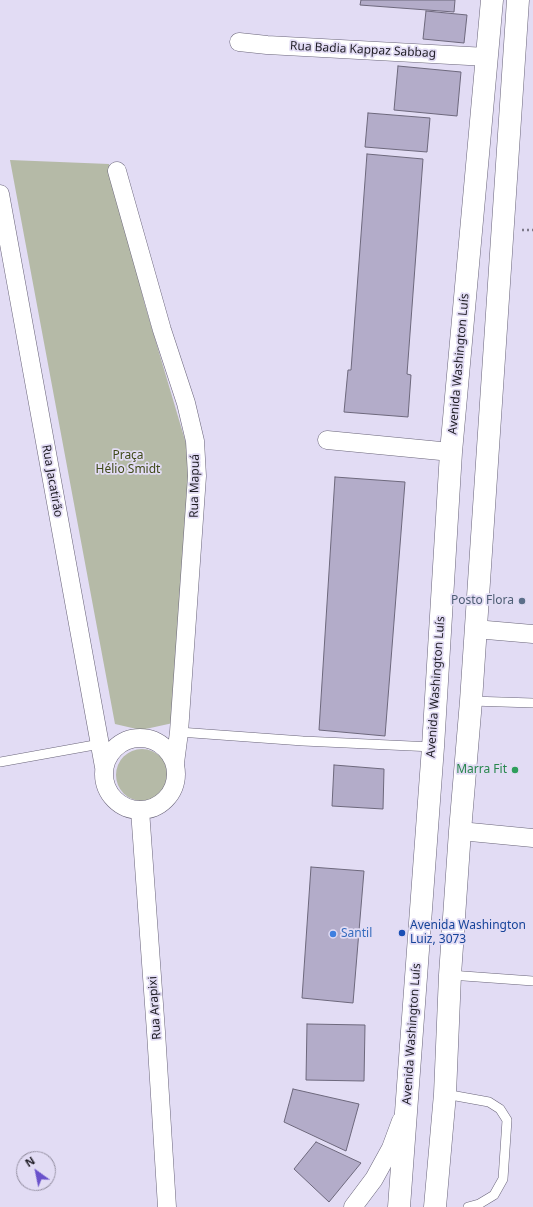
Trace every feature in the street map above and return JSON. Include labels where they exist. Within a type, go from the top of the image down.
[{"type":"highway","name":"Avenida Washington Luís","points":[[399,1207],[433,747],[450,452],[492,0]]},
{"type":"highway","points":[[435,1207],[445,1094],[450,975],[471,701],[518,0]]},
{"type":"street","name":"Rua Badia Kappaz Sabbag","points":[[239,42],[281,46],[486,57]]},
{"type":"street","name":"Rua Mapuá","points":[[116,171],[162,330],[186,403],[195,441],[197,476],[179,732],[175,763]]},
{"type":"street","name":"Rua Jacatirão","points":[[0,194],[104,767]]},
{"type":"street","points":[[327,440],[450,452]]},
{"type":"street","points":[[476,629],[533,634]]},
{"type":"street","points":[[138,738],[150,739],[161,744],[175,763],[176,774],[174,785],[169,795],[161,803],[152,808],[140,810],[130,808],[121,804],[112,797],[107,789],[104,779],[104,767],[109,756],[116,747],[126,740],[138,738]]},
{"type":"street","name":"Rua Arapixi","points":[[140,810],[158,1055],[167,1207]]},
{"type":"street","points":[[460,831],[533,838]]},
{"type":"street","points":[[353,1207],[374,1179],[391,1148],[407,1104]]},
{"type":"lane","points":[[471,701],[533,704]]},
{"type":"lane","points":[[179,732],[303,741],[433,747]]},
{"type":"lane","points":[[0,762],[100,744]]},
{"type":"lane","points":[[450,975],[533,980]]},
{"type":"lane","points":[[445,1094],[490,1102],[500,1109],[507,1120],[503,1179],[494,1195],[479,1204],[468,1207]]},
{"type":"green space","name":"Praça Hélio Smidt","points":[[10,160],[109,164],[145,305],[190,457],[173,723],[141,730],[115,724]]},
{"type":"green space","points":[[137,749],[147,749],[157,753],[164,760],[168,770],[168,780],[164,790],[157,797],[147,801],[137,801],[127,797],[120,790],[116,780],[116,770],[120,760],[127,753]]},
{"type":"building","points":[[361,0],[455,0],[454,12],[360,5]]},
{"type":"building","points":[[426,11],[467,15],[464,43],[423,39]]},
{"type":"building","points":[[398,66],[461,72],[457,116],[394,110]]},
{"type":"building","points":[[368,113],[430,118],[427,152],[365,147]]},
{"type":"building","points":[[367,154],[423,159],[407,374],[411,375],[408,417],[344,412],[348,370],[351,370]]},
{"type":"building","points":[[335,477],[405,482],[385,736],[319,730]]},
{"type":"building","points":[[334,765],[384,769],[383,809],[332,806]]},
{"type":"building","name":"Santil","points":[[311,867],[364,871],[353,1003],[302,998]]},
{"type":"building","points":[[307,1024],[365,1025],[364,1081],[306,1080]]},
{"type":"building","points":[[293,1089],[359,1104],[346,1151],[284,1122]]},
{"type":"building","points":[[316,1142],[361,1163],[329,1202],[294,1169]]},
{"type":"place","name":"Posto Flora","points":[[522,601]]},
{"type":"place","name":"Marra Fit","points":[[515,770]]},
{"type":"place","name":"Avenida Washington Luiz, 3073","points":[[402,933]]},
{"type":"place","name":"Santil","points":[[333,934]]}]
